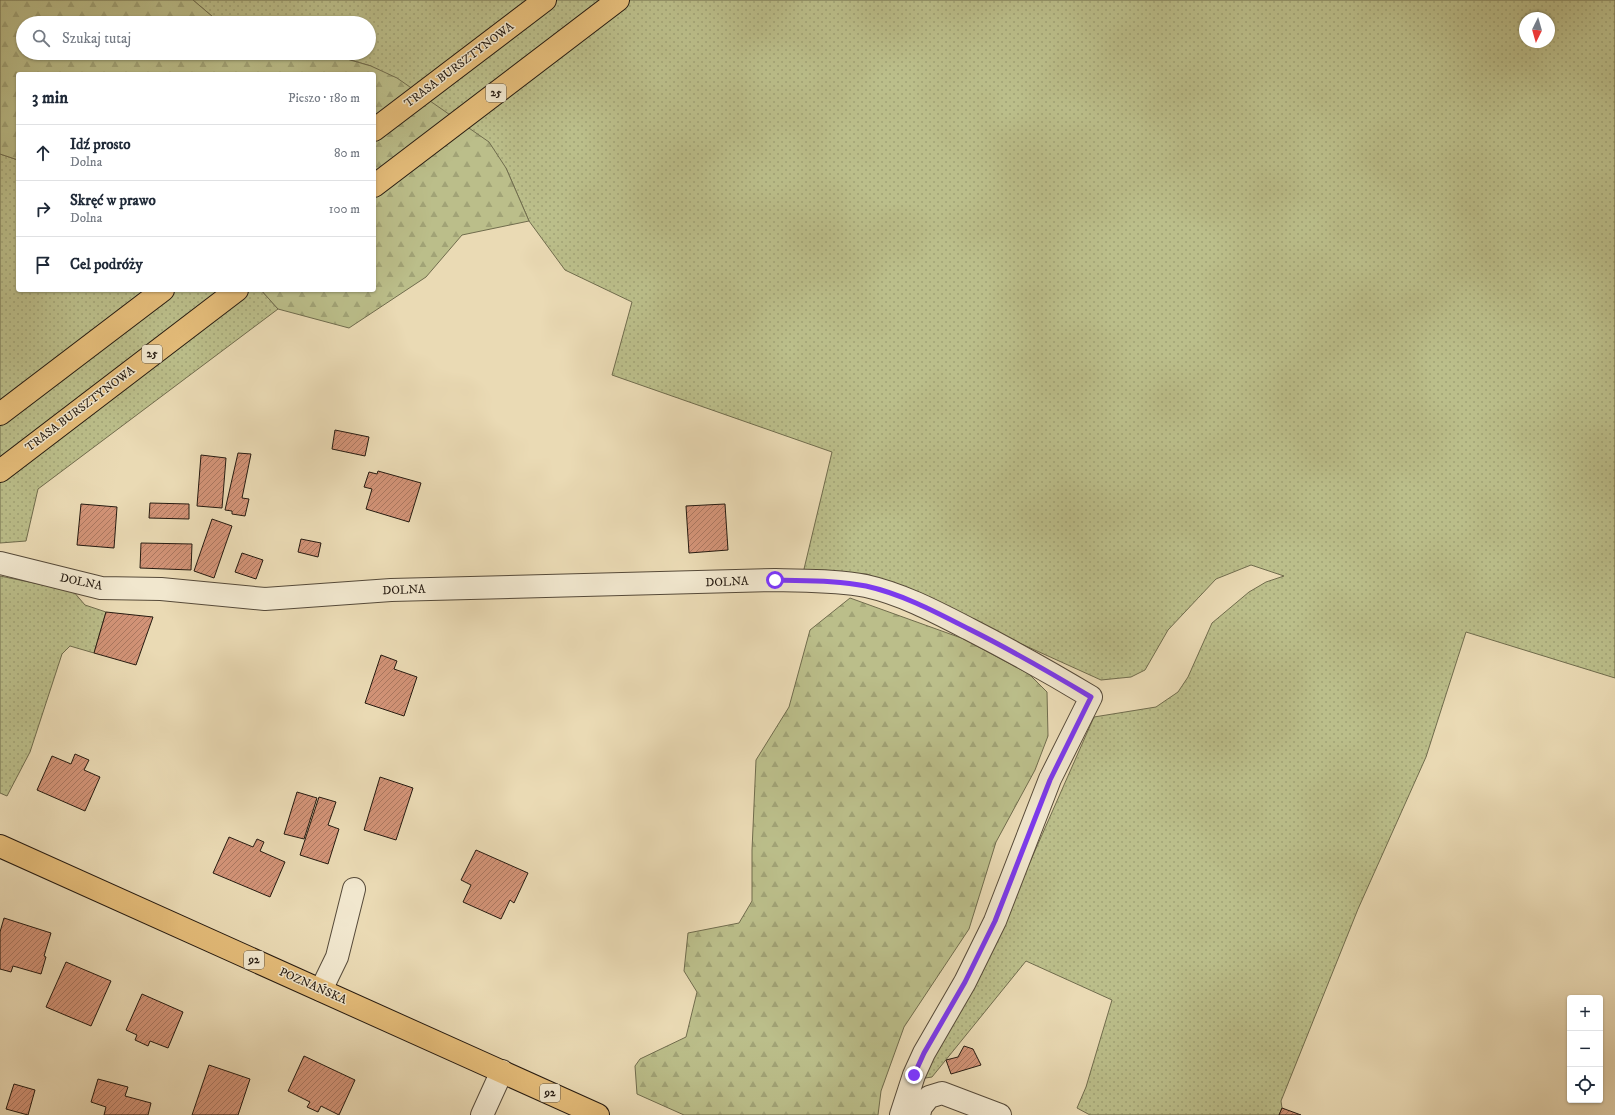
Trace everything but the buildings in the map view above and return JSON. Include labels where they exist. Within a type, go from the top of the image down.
[{"type":"main road","name":"TRASA BURSZTYNOWA","points":[[376,128],[545,0]]},
{"type":"main road","name":"25","points":[[376,184],[618,0]]},
{"type":"main road","points":[[0,414],[160,292]]},
{"type":"main road","name":"TRASA BURSZTYNOWA","points":[[0,471],[234,292]]},
{"type":"main road","name":"POZNAŃSKA","points":[[2,846],[598,1115]]},
{"type":"street","name":"DOLNA","points":[[0,563],[101,588],[161,589],[265,599],[398,590],[775,580],[830,582],[866,586],[905,598],[947,617],[1006,648],[1091,697],[1050,780],[995,921],[965,982],[924,1053],[914,1075],[901,1115]]},
{"type":"street","points":[[321,990],[337,957],[354,889]]},
{"type":"street","points":[[482,1115],[502,1071]]},
{"type":"street","points":[[919,1115],[921,1107],[929,1097],[942,1093],[1000,1115]]},
{"type":"green space","points":[[0,0],[193,0],[212,16],[16,16],[16,60],[350,60],[371,66],[397,78],[489,142],[506,168],[529,221],[462,235],[426,277],[349,328],[278,309],[263,292],[376,292],[376,72],[16,72],[16,159],[0,154]]},
{"type":"green space","points":[[193,0],[1615,0],[1615,678],[1466,632],[1426,757],[1358,909],[1281,1101],[1282,1108],[1279,1115],[1090,1115],[1077,1108],[1086,1087],[1112,1000],[1026,961],[932,1077],[919,1079],[1015,896],[1094,717],[1156,707],[1178,692],[1188,677],[1212,623],[1249,592],[1266,582],[1284,576],[1251,565],[1216,579],[1168,630],[1145,670],[1131,677],[1101,680],[867,574],[812,572],[804,569],[832,452],[612,375],[632,302],[565,270],[529,221],[506,168],[371,66],[350,60],[376,60],[376,16],[212,16]]},
{"type":"green space","points":[[0,154],[16,159],[16,292],[263,292],[278,309],[38,489],[26,541],[0,543]]},
{"type":"green space","points":[[0,576],[73,591],[85,605],[106,612],[94,653],[70,646],[62,654],[30,752],[7,796],[0,793]]},
{"type":"green space","points":[[850,598],[964,639],[1029,674],[1047,692],[1048,736],[1035,770],[996,842],[969,929],[904,1027],[881,1091],[878,1115],[684,1115],[637,1094],[635,1066],[640,1059],[686,1037],[697,992],[684,971],[688,933],[739,923],[752,901],[752,850],[756,760],[789,707],[810,630]]},
{"type":"route","points":[[775,580],[830,582],[866,586],[905,598],[947,617],[1006,648],[1091,697],[1050,780],[995,921],[965,982],[924,1053],[914,1075]]}]
